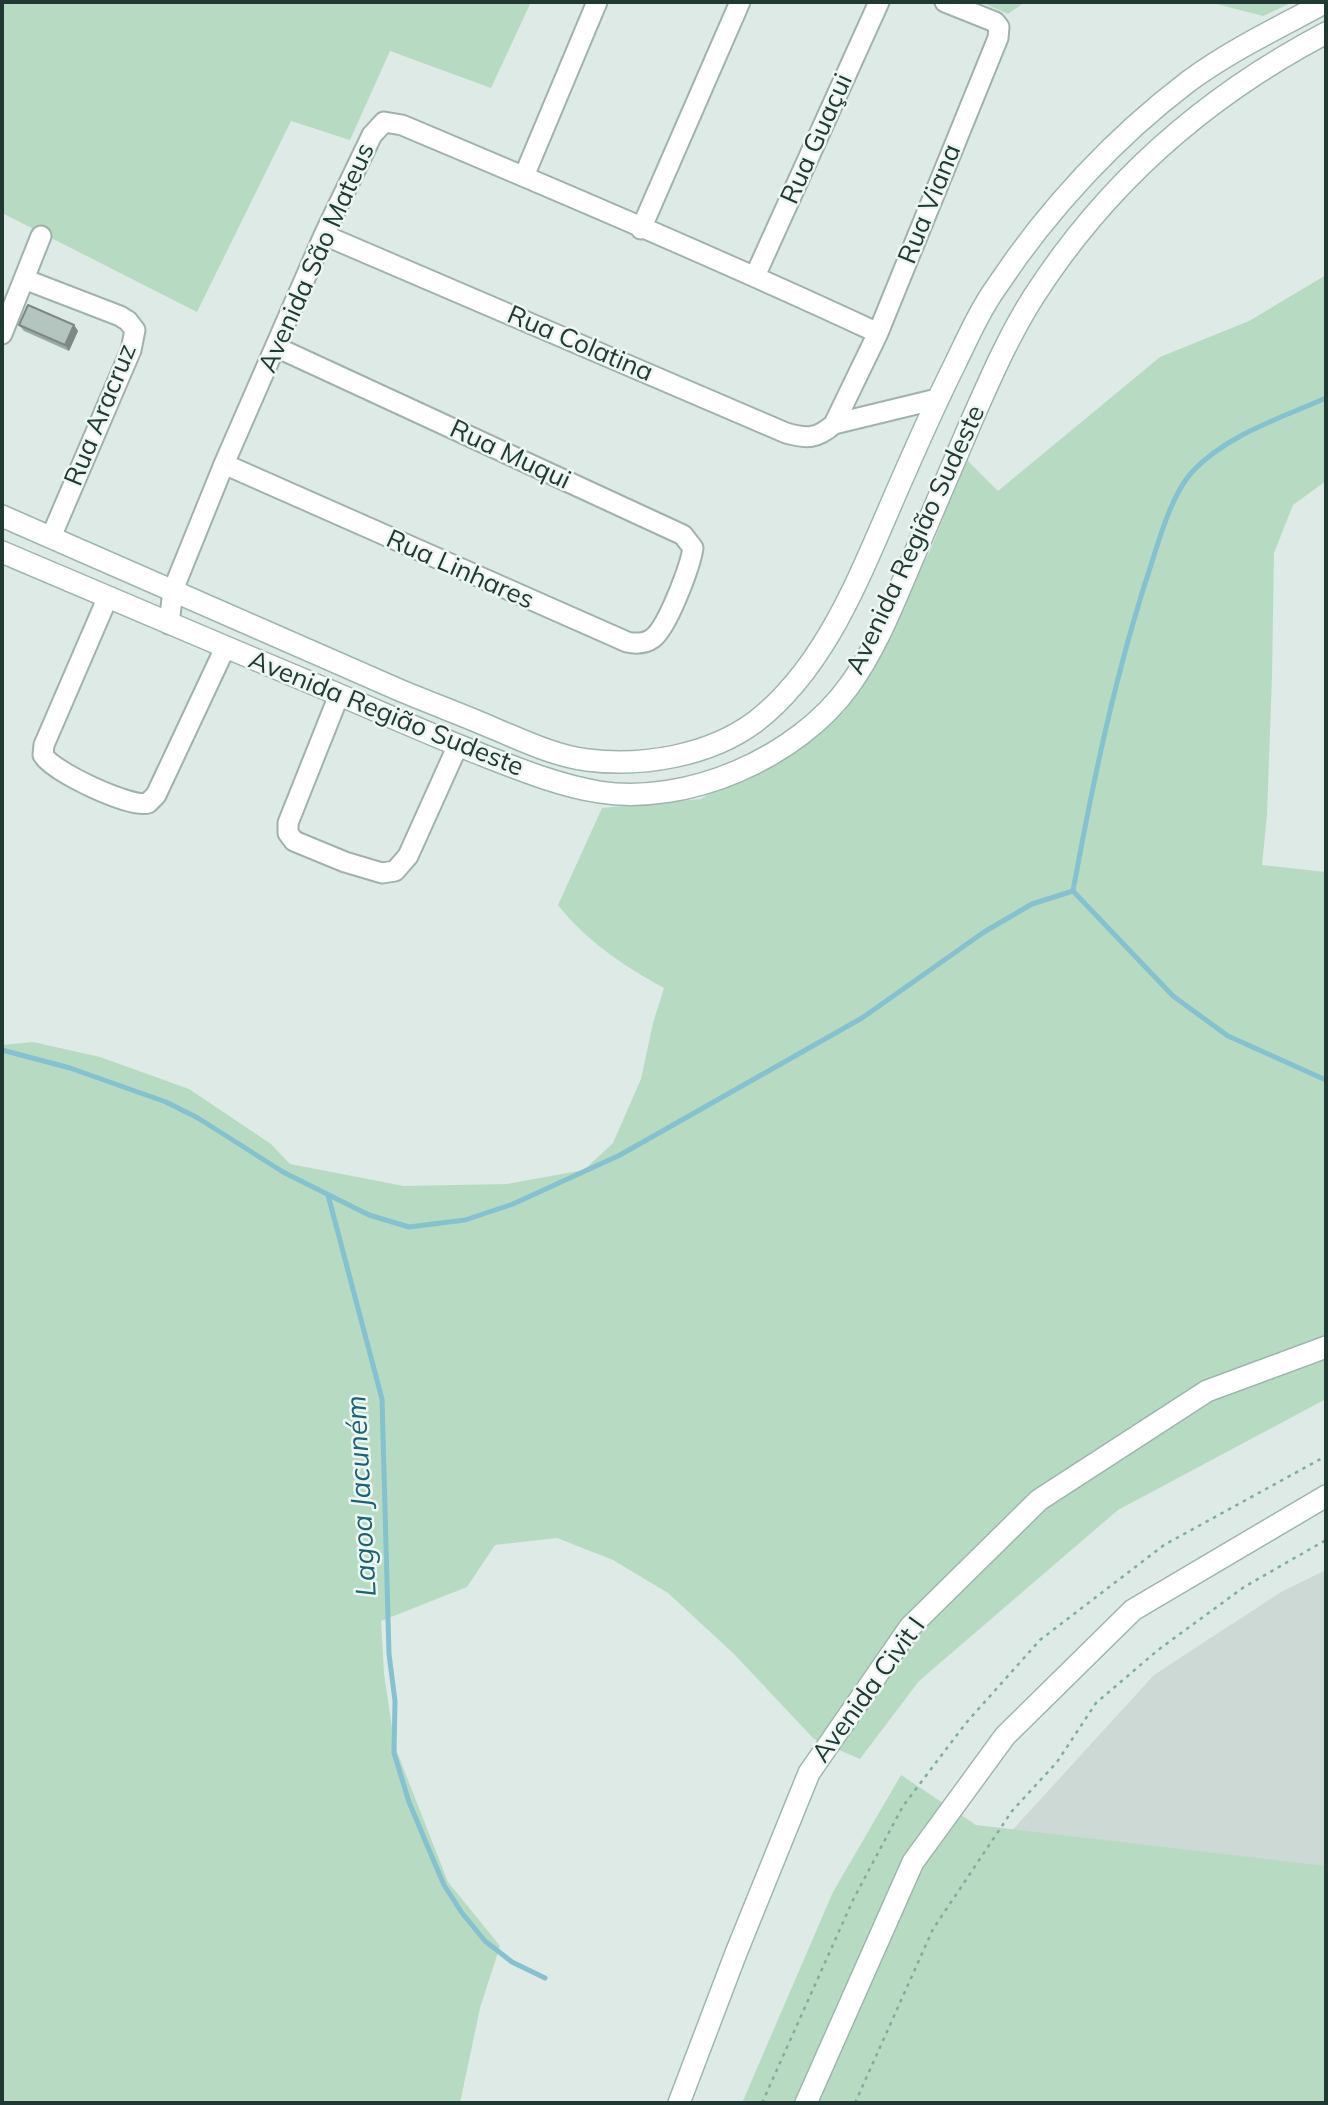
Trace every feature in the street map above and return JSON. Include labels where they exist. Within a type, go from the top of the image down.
[{"type":"street","points":[[524,176],[597,2]]},
{"type":"street","points":[[641,229],[740,2]]},
{"type":"street","name":"Rua Guaçui","points":[[755,276],[879,2]]},
{"type":"street","name":"Avenida Região Sudeste","points":[[2,516],[373,678],[543,748],[583,760],[617,762],[684,755],[724,740],[753,723],[777,702],[797,682],[815,657],[835,624],[872,549],[937,399],[995,288],[1070,193],[1111,150],[1190,81],[1262,35],[1326,2]]},
{"type":"street","name":"Rua Viana","points":[[834,424],[877,333],[999,32],[995,22],[949,4]]},
{"type":"street","name":"Avenida Região Sudeste","points":[[2,552],[458,746],[572,786],[605,793],[655,793],[694,787],[728,776],[803,732],[829,709],[849,686],[869,653],[898,591],[1006,345],[1033,297],[1105,201],[1146,159],[1191,120],[1275,60],[1326,33]]},
{"type":"street","name":"Avenida São Mateus","points":[[169,624],[173,590],[224,464],[324,235],[372,135],[384,122],[401,125],[524,176],[641,229],[755,276],[877,333]]},
{"type":"street","name":"Rua Colatina","points":[[324,235],[786,433],[813,438],[834,424],[937,399]]},
{"type":"street","points":[[2,334],[41,236]]},
{"type":"street","name":"Rua Aracruz","points":[[24,279],[120,316],[135,330],[131,350],[51,537]]},
{"type":"street","name":"Rua Muqui","points":[[276,348],[683,535],[693,548],[677,595]]},
{"type":"street","name":"Rua Linhares","points":[[224,464],[627,642],[636,644],[653,638],[677,595]]},
{"type":"street","points":[[107,598],[43,751],[45,759],[57,769],[131,803],[144,804],[152,800],[225,648]]},
{"type":"street","points":[[360,705],[373,678]]},
{"type":"street","points":[[338,695],[287,827],[294,841],[345,862],[382,873],[395,871],[408,856],[458,746]]},
{"type":"street","name":"Avenida Civit I","points":[[679,2103],[736,1952],[809,1773],[909,1627],[1039,1500],[1207,1391],[1326,1347]]},
{"type":"street","points":[[806,2103],[913,1863],[1005,1736],[1133,1610],[1326,1496]]},
{"type":"path","points":[[855,2103],[933,1929],[1012,1811],[1057,1762],[1096,1703],[1158,1650],[1244,1587],[1326,1541]]},
{"type":"shaded area","points":[[1326,1570],[1326,1868],[1007,1836],[1154,1675],[1281,1592]]},
{"type":"green space","points":[[2,2],[531,2],[491,88],[390,51],[350,140],[291,121],[197,312],[2,213]]},
{"type":"green space","points":[[981,2],[1025,2],[1008,14]]},
{"type":"green space","points":[[1209,2],[1293,2],[1263,16]]},
{"type":"green space","points":[[1326,275],[1326,481],[1293,505],[1274,553],[1267,815],[1262,865],[1326,872],[1326,1399],[1118,1510],[919,1681],[860,1759],[814,1739],[733,1653],[668,1593],[613,1560],[557,1538],[495,1545],[467,1587],[381,1621],[384,1674],[395,1747],[448,1882],[500,1946],[480,2008],[460,2103],[2,2103],[2,1045],[33,1042],[100,1057],[189,1089],[271,1144],[290,1164],[404,1186],[507,1184],[584,1170],[613,1143],[641,1079],[664,988],[607,952],[580,930],[558,905],[602,808],[701,799],[844,712],[930,551],[966,459],[998,491],[1160,357],[1249,321]]},
{"type":"green space","points":[[901,1775],[976,1825],[1326,1866],[1326,2103],[742,2103],[833,1892]]},
{"type":"building","points":[[28,305],[74,325],[65,345],[19,325]]},
{"type":"waterway","points":[[1073,891],[1116,686],[1138,605],[1178,492],[1192,472],[1221,448],[1255,429],[1326,398]]},
{"type":"waterway","points":[[1073,891],[1173,996],[1228,1036],[1326,1080]]},
{"type":"waterway","points":[[2,1050],[70,1068],[166,1102],[198,1118],[283,1172],[369,1215],[409,1227],[465,1220],[513,1204],[620,1155],[862,1018],[984,932],[1032,904],[1073,891]]},
{"type":"waterway","name":"Lagoa Jacuném","points":[[328,1195],[382,1399],[389,1654],[395,1701],[394,1753],[409,1802],[444,1885],[462,1913],[485,1941],[512,1962],[545,1978]]}]
